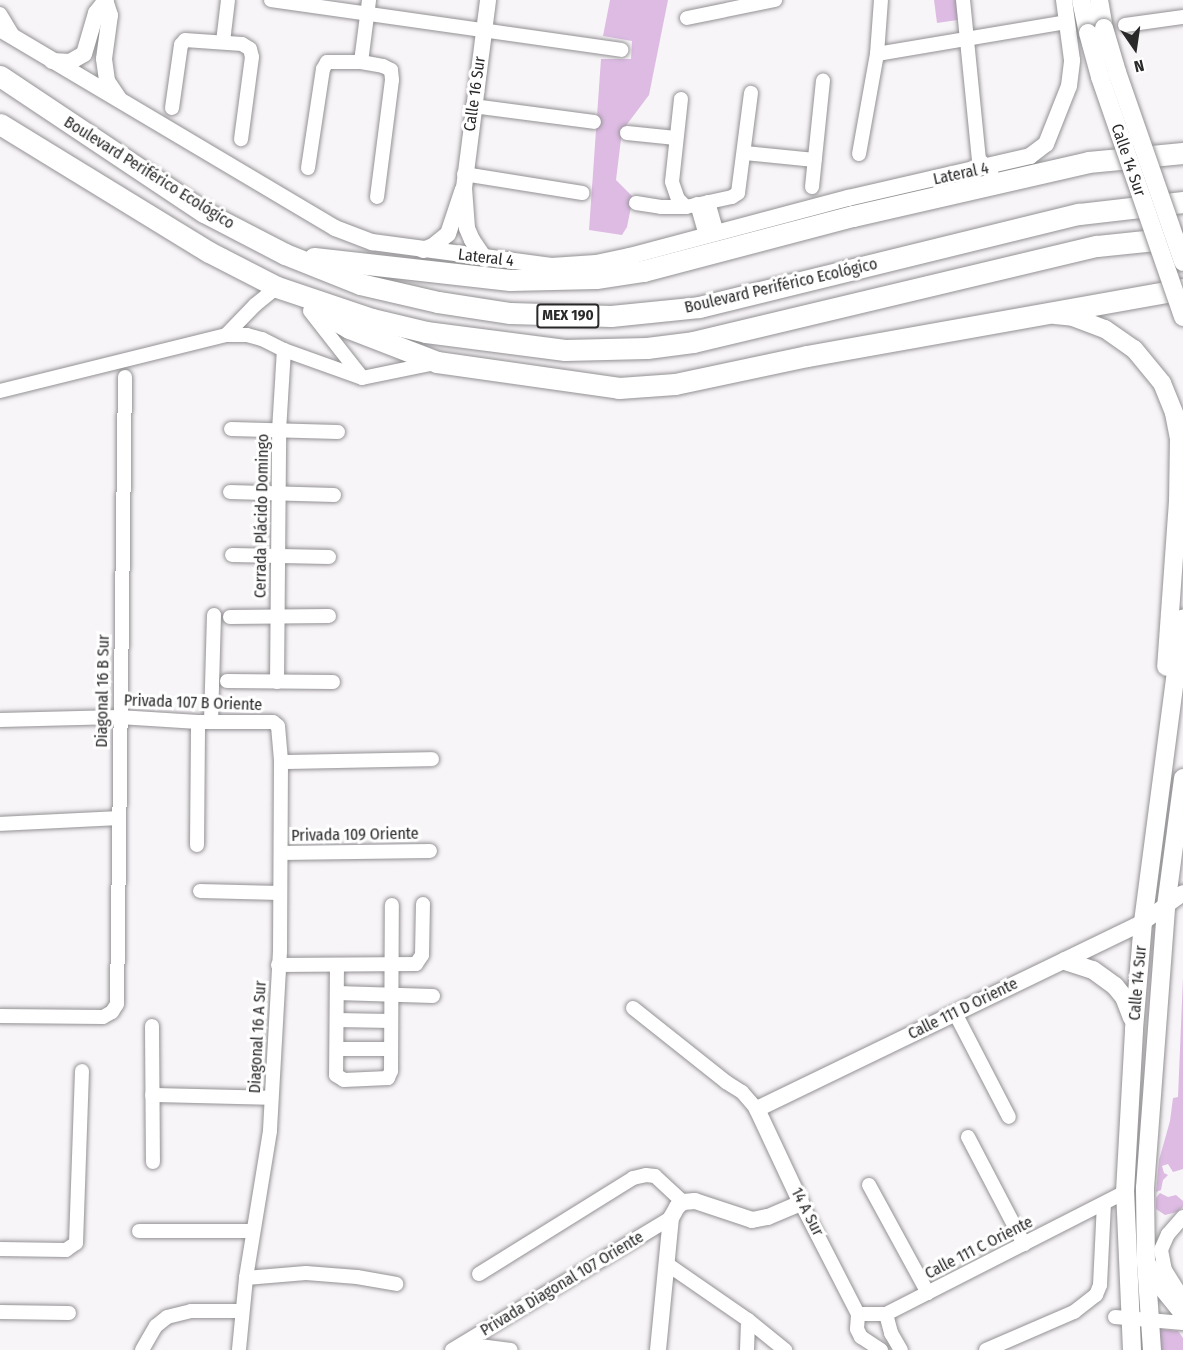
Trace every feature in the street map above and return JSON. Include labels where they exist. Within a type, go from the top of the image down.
[{"type":"highway","name":"Boulevard Periférico Ecológico","points":[[0,76],[204,212],[285,254],[360,284],[438,302],[510,313],[611,316],[699,307],[1079,214],[1183,202]]},
{"type":"highway","name":"Boulevard Periférico Ecológico","points":[[0,124],[209,252],[286,290],[372,319],[479,340],[565,350],[647,348],[693,342],[1097,246],[1183,238]]},
{"type":"highway","points":[[285,254],[510,280],[596,278],[643,271],[850,207],[992,176],[1179,149]]},
{"type":"highway","points":[[286,290],[349,328],[437,362],[619,388],[675,384],[807,356],[1183,289]]},
{"type":"main road","name":"Calle 14 Sur","points":[[1081,0],[1100,77],[1183,317]]},
{"type":"main road","name":"Calle 14 Sur","points":[[1099,0],[1117,72],[1183,262]]},
{"type":"main road","points":[[1047,314],[1080,320],[1105,329],[1125,342],[1153,370],[1174,413],[1179,438],[1178,492],[1166,671],[1172,708]]},
{"type":"main road","name":"Calle 14 Sur","points":[[1132,1350],[1123,1319],[1125,1192],[1134,1029],[1143,921],[1183,619]]},
{"type":"main road","name":"Calle 14 Sur","points":[[1152,1350],[1146,1263],[1145,1188],[1176,898],[1183,778]]},
{"type":"main road","points":[[1065,961],[1093,970],[1115,986],[1130,1009],[1134,1029]]},
{"type":"main road","points":[[1146,1263],[1165,1292],[1183,1313]]},
{"type":"street","points":[[223,42],[228,0]]},
{"type":"street","points":[[271,0],[368,7],[484,30],[621,50]]},
{"type":"street","name":"Calle 16 Sur","points":[[485,258],[460,227],[473,106],[488,0]]},
{"type":"street","points":[[687,18],[775,0]]},
{"type":"street","points":[[859,154],[876,54],[881,0]]},
{"type":"street","points":[[963,0],[979,159],[992,176]]},
{"type":"street","name":"Lateral 4","points":[[992,176],[1030,156],[1046,144],[1069,86],[1072,60],[1064,0]]},
{"type":"street","points":[[52,61],[70,62],[84,54],[96,13],[106,1]]},
{"type":"street","points":[[106,1],[110,15],[105,52],[107,81],[121,102]]},
{"type":"street","points":[[361,62],[368,7]]},
{"type":"street","points":[[0,14],[7,33]]},
{"type":"street","points":[[1125,25],[1183,17]]},
{"type":"street","points":[[876,54],[1067,22]]},
{"type":"street","name":"Lateral 4","points":[[7,33],[335,228],[372,242],[551,266],[596,263],[712,234],[850,207]]},
{"type":"street","points":[[172,108],[181,45],[185,40],[242,44],[250,49],[252,57],[241,140]]},
{"type":"street","points":[[86,48],[105,52]]},
{"type":"street","points":[[308,168],[323,69],[327,62],[361,62],[383,66],[391,70],[377,197]]},
{"type":"street","points":[[812,187],[823,81]]},
{"type":"street","points":[[636,203],[661,207],[697,204],[732,197],[738,193],[752,93]]},
{"type":"street","points":[[681,99],[672,182],[678,199],[697,204],[712,234]]},
{"type":"street","points":[[473,106],[594,122]]},
{"type":"street","points":[[627,133],[676,138]]},
{"type":"street","points":[[745,153],[815,160]]},
{"type":"street","points":[[464,181],[582,193]]},
{"type":"street","points":[[423,250],[460,227]]},
{"type":"street","points":[[226,335],[255,305],[286,290],[362,378]]},
{"type":"street","points":[[0,391],[226,335],[247,335],[362,378],[437,362]]},
{"type":"street","name":"Cerrada Plácido Domingo","points":[[277,682],[279,431],[284,350]]},
{"type":"street","name":"Diagonal 16 B Sur","points":[[0,1016],[103,1017],[112,1012],[117,1004],[125,378]]},
{"type":"street","points":[[231,429],[338,432]]},
{"type":"street","points":[[230,492],[334,495]]},
{"type":"street","points":[[232,555],[329,557]]},
{"type":"street","points":[[197,845],[214,615]]},
{"type":"street","points":[[230,617],[329,616]]},
{"type":"street","points":[[227,681],[333,682]]},
{"type":"street","name":"Privada 107 B Oriente","points":[[0,720],[119,717],[276,724]]},
{"type":"street","name":"Diagonal 16 A Sur","points":[[239,1350],[246,1278],[270,1131],[281,853],[281,762],[276,724]]},
{"type":"street","points":[[281,762],[432,759]]},
{"type":"street","points":[[0,824],[118,818]]},
{"type":"street","name":"Privada 109 Oriente","points":[[281,853],[430,851]]},
{"type":"street","points":[[200,891],[280,893]]},
{"type":"street","name":"Calle 111 D Oriente","points":[[757,1109],[1065,961],[1143,921],[1176,898]]},
{"type":"street","points":[[278,965],[416,963],[421,959],[423,904]]},
{"type":"street","points":[[337,965],[336,1075],[344,1080],[390,1076],[392,905]]},
{"type":"street","points":[[337,993],[433,996]]},
{"type":"street","points":[[633,1008],[726,1082],[742,1092],[757,1109]]},
{"type":"street","points":[[956,1013],[1009,1116]]},
{"type":"street","points":[[337,1020],[390,1021]]},
{"type":"street","points":[[152,1026],[153,1162]]},
{"type":"street","points":[[337,1049],[391,1049]]},
{"type":"street","points":[[0,1249],[66,1250],[76,1243],[82,1071]]},
{"type":"street","points":[[152,1095],[271,1098]]},
{"type":"street","name":"14 A Sur","points":[[757,1109],[801,1203],[858,1314]]},
{"type":"street","points":[[968,1137],[1024,1244]]},
{"type":"street","points":[[479,1274],[633,1178],[646,1175],[655,1176],[683,1202]]},
{"type":"street","points":[[869,1185],[928,1293]]},
{"type":"street","name":"Calle 111 C Oriente","points":[[858,1314],[886,1314],[1125,1192]]},
{"type":"street","points":[[658,1350],[671,1218],[677,1207],[683,1202],[695,1201],[752,1220],[768,1217],[801,1203]]},
{"type":"street","points":[[986,1350],[1074,1312],[1096,1295],[1100,1286],[1104,1204]]},
{"type":"street","points":[[1183,1217],[1168,1234],[1161,1250],[1165,1270],[1183,1299]]},
{"type":"street","name":"Privada Diagonal 107 Oriente","points":[[456,1348],[576,1273],[671,1218]]},
{"type":"street","points":[[139,1231],[253,1231]]},
{"type":"street","points":[[667,1264],[748,1320],[784,1350]]},
{"type":"street","points":[[246,1278],[306,1273],[357,1277],[396,1284]]},
{"type":"street","points":[[142,1350],[156,1326],[168,1317],[191,1311],[242,1311]]},
{"type":"street","points":[[0,1312],[69,1313]]},
{"type":"street","points":[[858,1314],[857,1329],[861,1337],[881,1350]]},
{"type":"street","points":[[886,1314],[891,1333],[901,1350]]},
{"type":"street","points":[[1123,1319],[1183,1323]]},
{"type":"street","points":[[747,1350],[748,1320]]},
{"type":"street","points":[[456,1348],[511,1350]]},
{"type":"shaded area","points":[[610,0],[668,0],[649,95],[622,131],[616,180],[633,197],[627,227],[622,235],[589,230],[601,59],[631,59],[632,41],[603,36]]},
{"type":"shaded area","points":[[934,0],[961,0],[964,19],[937,23]]},
{"type":"shaded area","points":[[1183,977],[1183,1169],[1173,1172],[1168,1164],[1162,1166],[1164,1173],[1168,1175],[1163,1180],[1161,1190],[1156,1192],[1159,1160],[1170,1121],[1173,1098],[1178,1097]]},
{"type":"shaded area","points":[[1160,1193],[1168,1197],[1176,1195],[1183,1201],[1183,1207],[1177,1212],[1165,1215],[1156,1209],[1156,1198]]},
{"type":"shaded area","points":[[1158,1329],[1178,1331],[1183,1338],[1183,1350],[1159,1350]]}]
